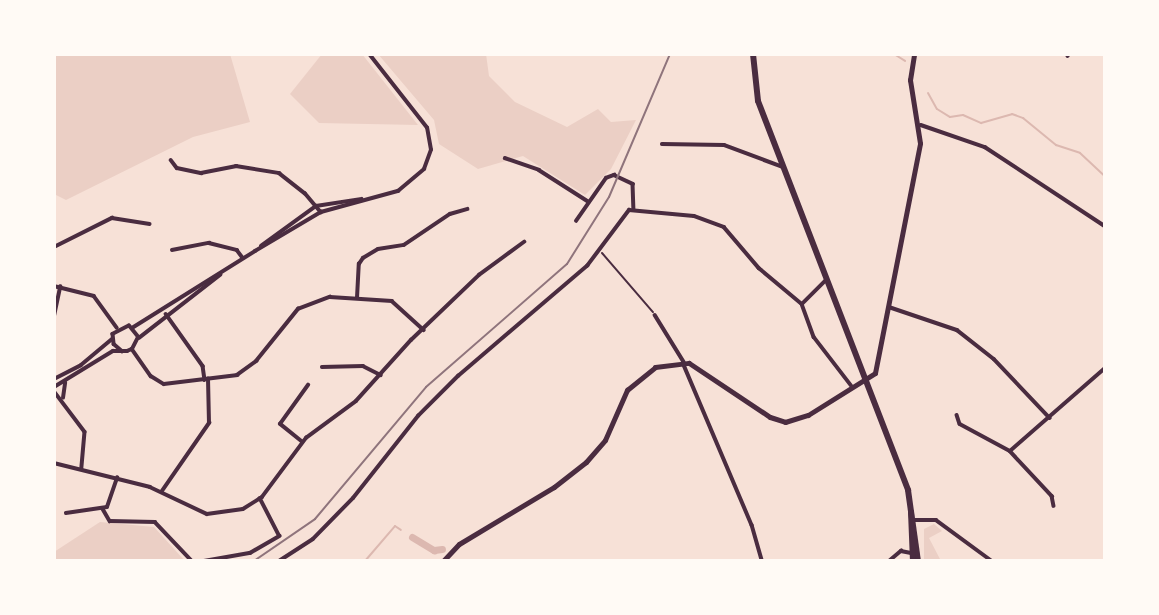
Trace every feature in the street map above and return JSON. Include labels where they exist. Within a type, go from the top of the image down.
[{"type":"main road","points":[[753,54],[758,102],[866,378],[911,507],[914,558]]},
{"type":"main road","points":[[443,561],[459,544],[580,468],[601,446],[631,385],[654,367],[684,362],[770,417],[785,422],[808,415],[851,384],[875,373],[921,125],[910,71],[914,54]]},
{"type":"street","points":[[82,469],[87,438],[63,398],[54,389],[113,351],[132,349],[166,314],[243,258],[321,212],[409,184],[424,169],[431,150],[420,116],[369,54]]},
{"type":"street","points":[[921,125],[985,147],[1105,226]]},
{"type":"street","points":[[662,144],[724,145],[783,167]]},
{"type":"street","points":[[505,158],[539,170],[589,202]]},
{"type":"street","points":[[171,160],[175,167],[201,173],[236,166],[272,171],[295,183],[321,212]]},
{"type":"street","points":[[576,221],[606,178],[617,175],[633,184],[634,209]]},
{"type":"street","points":[[255,251],[316,206],[363,199]]},
{"type":"street","points":[[357,298],[359,264],[367,256],[401,246],[448,215],[467,209]]},
{"type":"street","points":[[279,561],[320,532],[353,498],[418,415],[587,267],[623,212],[634,209],[711,220],[802,304],[814,337],[851,384]]},
{"type":"street","points":[[54,247],[112,218],[150,225]]},
{"type":"street","points":[[54,463],[161,492],[210,514],[236,511],[260,499],[302,442],[356,401],[488,267],[524,242]]},
{"type":"street","points":[[172,250],[190,250],[204,243],[237,250],[243,258]]},
{"type":"street","points":[[117,328],[132,328],[221,273]]},
{"type":"street","points":[[802,304],[827,279]]},
{"type":"street","points":[[54,316],[57,287],[94,296],[117,328]]},
{"type":"street","points":[[132,349],[160,383],[207,379],[246,371],[290,316],[307,303],[357,298],[395,302],[424,330]]},
{"type":"street","points":[[889,307],[957,330],[995,359],[1050,418]]},
{"type":"street","points":[[161,492],[209,423],[207,379],[203,366],[166,314]]},
{"type":"street","points":[[656,315],[684,362],[752,525],[762,561]]},
{"type":"street","points":[[54,379],[108,346],[117,328]]},
{"type":"street","points":[[132,328],[138,340]]},
{"type":"street","points":[[113,337],[122,351]]},
{"type":"street","points":[[322,367],[363,366],[381,375]]},
{"type":"street","points":[[1010,451],[1105,368]]},
{"type":"street","points":[[63,398],[65,382]]},
{"type":"street","points":[[302,442],[280,424],[309,385]]},
{"type":"street","points":[[957,415],[960,425],[1010,451],[1052,496],[1054,506]]},
{"type":"street","points":[[66,513],[103,509],[110,503],[117,478]]},
{"type":"street","points":[[204,561],[250,553],[279,536],[260,499]]},
{"type":"street","points":[[103,509],[110,521],[155,522],[192,561]]},
{"type":"street","points":[[913,520],[936,520],[992,561]]},
{"type":"street","points":[[889,561],[901,551],[914,558]]},
{"type":"path","points":[[599,249],[656,315]]},
{"type":"shaded area","points":[[54,54],[230,54],[250,122],[193,137],[66,200],[54,194]]},
{"type":"shaded area","points":[[322,54],[362,54],[418,125],[319,123],[290,94]]},
{"type":"shaded area","points":[[378,54],[486,54],[489,76],[515,102],[567,127],[598,109],[611,122],[636,120],[611,169],[585,195],[523,156],[478,169],[439,144],[434,120]]},
{"type":"shaded area","points":[[100,522],[154,527],[185,561],[54,561],[54,552]]},
{"type":"shaded area","points":[[934,524],[942,531],[929,538],[941,561],[924,561],[924,529]]},
{"type":"waterway","points":[[894,54],[905,61]]},
{"type":"waterway","points":[[928,93],[937,109],[950,117],[963,115],[981,123],[1012,114],[1023,118],[1056,145],[1080,153],[1105,176]]},
{"type":"waterway","points":[[365,561],[395,526],[401,530]]},
{"type":"waterway","points":[[412,537],[434,550],[442,549]]},
{"type":"railway","points":[[254,561],[315,519],[426,387],[567,264],[609,197],[670,54]]}]
